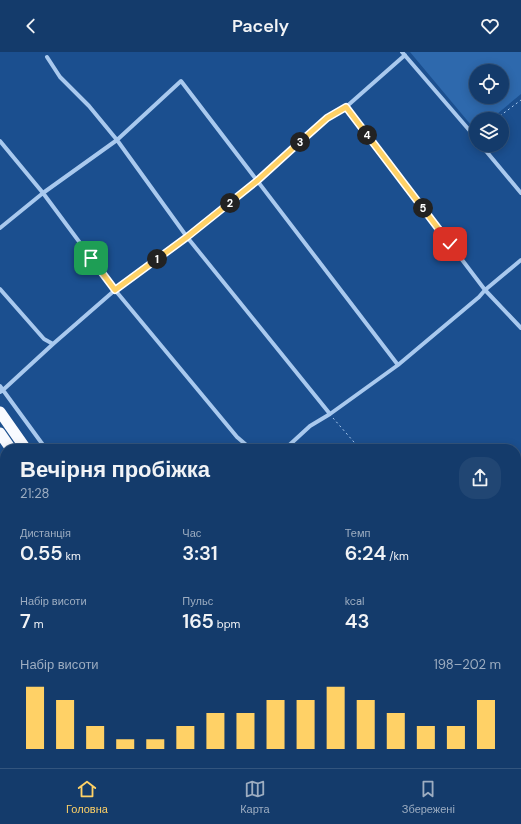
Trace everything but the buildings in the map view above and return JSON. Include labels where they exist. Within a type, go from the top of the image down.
[{"type":"highway","points":[[0,412],[22,444]]},
{"type":"highway","points":[[0,433],[8,444]]},
{"type":"street","points":[[2,391],[115,290],[187,237],[258,180],[327,118],[346,107],[404,53],[469,130]]},
{"type":"street","points":[[47,56],[60,77],[89,106],[117,140],[187,237],[330,414]]},
{"type":"street","points":[[0,228],[43,194],[117,140],[181,81],[398,365]]},
{"type":"street","points":[[346,107],[485,290],[521,328]]},
{"type":"street","points":[[0,141],[43,194],[115,290],[237,437],[245,444]]},
{"type":"street","points":[[488,152],[521,194]]},
{"type":"street","points":[[290,444],[310,426],[330,414],[398,365],[521,260]]},
{"type":"street","points":[[0,289],[44,339],[54,344]]},
{"type":"street","points":[[0,386],[2,391],[42,444]]},
{"type":"path","points":[[505,112],[521,100]]},
{"type":"path","points":[[330,414],[356,444]]},
{"type":"shaded area","points":[[410,52],[521,52],[521,94],[509,104],[499,112],[469,112],[469,123]]},
{"type":"route","points":[[91,258],[115,290],[187,237],[258,180],[327,118],[346,107],[450,244]]}]
